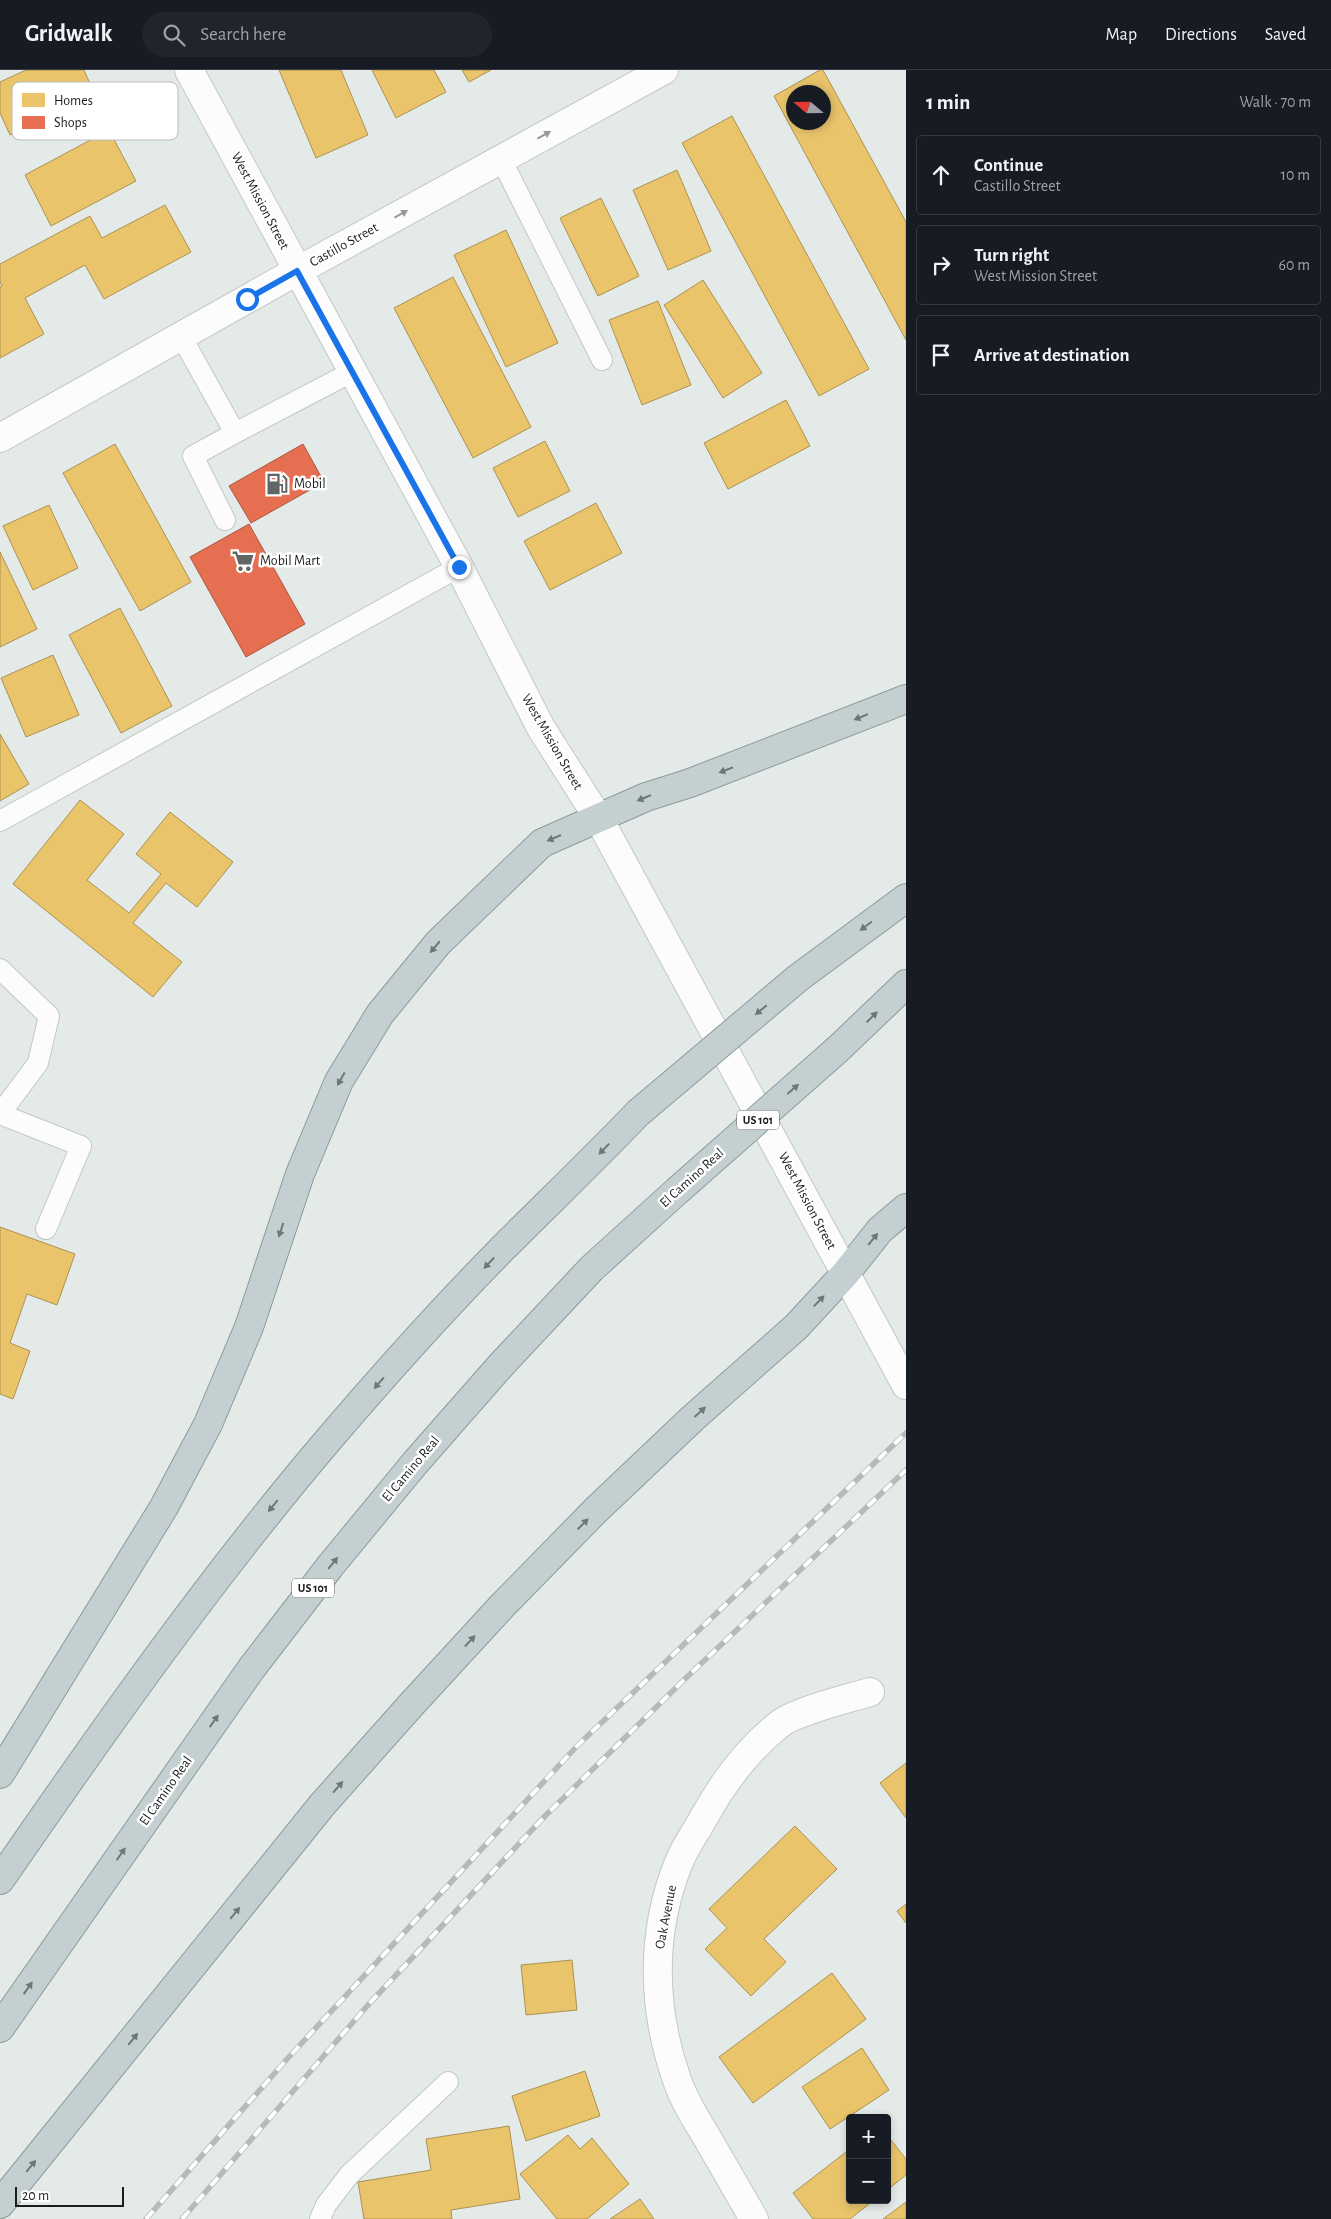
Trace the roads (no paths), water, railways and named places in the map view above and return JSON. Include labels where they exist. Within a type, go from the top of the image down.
[{"type":"highway","points":[[0,1774],[164,1508],[208,1424],[249,1327],[300,1174],[338,1082],[380,1014],[438,943],[542,843],[646,797],[690,783],[906,699]]},
{"type":"highway","points":[[0,1880],[161,1651],[240,1546],[324,1445],[412,1346],[501,1250],[638,1113],[798,978],[906,898]]},
{"type":"highway","name":"El Camino Real","points":[[0,2028],[246,1677],[331,1564],[415,1463],[502,1364],[592,1268],[838,1050],[906,984]]},
{"type":"highway","points":[[0,2204],[322,1806],[411,1704],[502,1606],[596,1510],[693,1418],[796,1327],[845,1274],[880,1230],[906,1208]]},
{"type":"street","name":"West Mission Street","points":[[189,70],[459,567],[541,728],[599,819],[906,1385]]},
{"type":"street","name":"Castillo Street","points":[[0,438],[297,271],[664,70]]},
{"type":"street","name":"Oak Avenue","points":[[754,2219],[696,2119],[677,2081],[661,2021],[657,1979],[659,1938],[667,1896],[680,1861],[708,1809],[743,1759],[782,1722],[814,1709],[870,1692]]},
{"type":"lane","points":[[501,159],[602,360]]},
{"type":"lane","points":[[181,336],[235,433]]},
{"type":"lane","points":[[225,520],[193,456],[352,372]]},
{"type":"lane","points":[[0,821],[459,567]]},
{"type":"lane","points":[[0,969],[49,1016],[38,1063],[0,1114],[81,1146],[46,1229]]},
{"type":"lane","points":[[320,2219],[326,2205],[349,2175],[448,2082]]},
{"type":"railway","points":[[146,2219],[288,2058],[577,1746],[906,1433]]},
{"type":"railway","points":[[182,2219],[368,2005],[545,1816],[688,1676],[906,1470]]},
{"type":"place","name":"Mobil","points":[[277,484]]},
{"type":"place","name":"Mobil Mart","points":[[243,561]]}]
